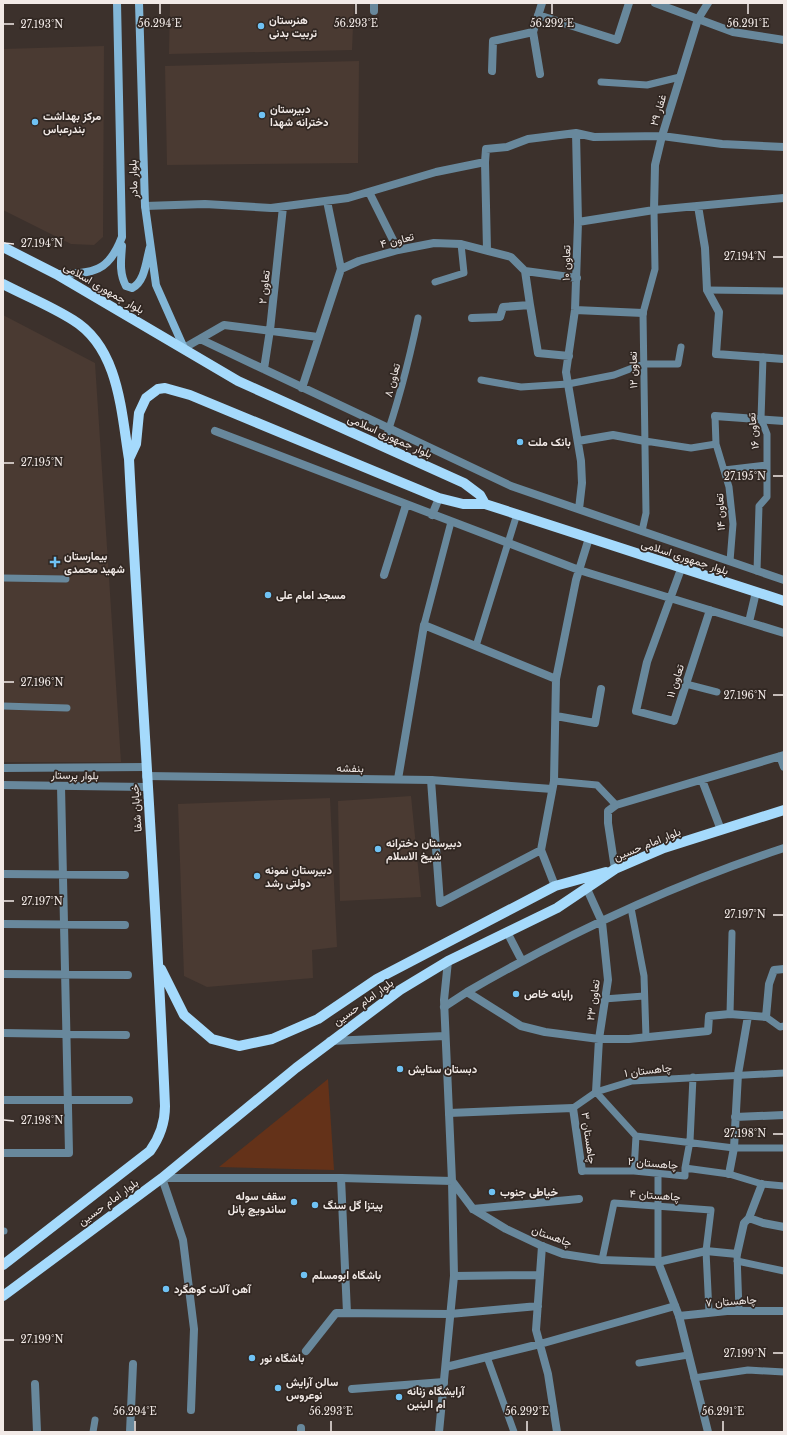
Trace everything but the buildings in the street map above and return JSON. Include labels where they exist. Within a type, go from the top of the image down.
[{"type":"main road","name":"بلوار مادر","points":[[56,274],[95,271],[107,263],[116,254],[122,237],[117,3]]},
{"type":"main road","name":"بلوار مادر","points":[[139,3],[145,206],[150,245],[156,285],[184,348]]},
{"type":"main road","points":[[122,237],[120,267],[122,278],[126,286],[132,288],[138,285],[141,280],[150,245]]},
{"type":"main road","name":"بلوار جمهوری اسلامی","points":[[3,247],[56,274],[238,381],[464,482],[480,495],[485,504],[784,601]]},
{"type":"main road","points":[[3,284],[74,320],[93,336],[108,361],[121,411],[128,459]]},
{"type":"main road","points":[[128,459],[136,444],[141,405],[151,393],[165,388],[190,395],[439,498],[463,504],[485,504]]},
{"type":"main road","name":"خیابان شفا","points":[[128,459],[159,966],[165,1120],[160,1134],[150,1151]]},
{"type":"main road","name":"بلوار امام حسین","points":[[3,1296],[162,1178],[330,1041],[400,990],[448,961],[557,908],[613,870],[664,848],[784,810]]},
{"type":"main road","points":[[159,966],[184,1015],[212,1038],[239,1046],[272,1039],[318,1019],[377,979],[555,886],[613,870]]},
{"type":"main road","name":"بلوار امام حسین","points":[[3,1265],[150,1151]]},
{"type":"street","points":[[540,74],[533,32],[542,3]]},
{"type":"street","points":[[538,15],[617,40],[629,3]]},
{"type":"street","points":[[655,3],[732,32],[784,40]]},
{"type":"street","name":"غفار ۲۹","points":[[654,210],[655,165],[662,136],[698,19],[708,3]]},
{"type":"street","points":[[492,71],[493,41],[533,32]]},
{"type":"street","points":[[487,250],[486,148],[507,147],[528,138],[576,133],[594,137],[662,136],[722,144],[784,147]]},
{"type":"street","name":"تعاون ۱۰","points":[[576,133],[578,222],[577,278],[575,310],[566,372],[578,441],[582,484],[579,509]]},
{"type":"street","points":[[145,206],[205,204],[270,208],[284,207],[348,198],[369,192],[378,187],[436,172],[485,162]]},
{"type":"street","points":[[369,192],[398,250]]},
{"type":"street","points":[[578,222],[654,210],[784,198]]},
{"type":"street","points":[[302,388],[341,269],[327,201]]},
{"type":"street","points":[[698,206],[705,248],[707,290],[719,312],[716,354],[784,358]]},
{"type":"street","name":"تعاون ۲","points":[[264,369],[284,207]]},
{"type":"street","name":"تعاون ۴","points":[[341,269],[359,261],[398,250],[434,243],[461,244],[511,257],[525,271]]},
{"type":"street","points":[[569,356],[538,353],[525,271],[577,278]]},
{"type":"street","points":[[472,318],[500,317],[503,307],[530,304]]},
{"type":"street","points":[[575,310],[643,313]]},
{"type":"street","points":[[184,348],[224,325],[318,337]]},
{"type":"street","points":[[200,339],[511,486],[784,580]]},
{"type":"street","points":[[715,416],[784,421]]},
{"type":"street","points":[[215,431],[579,570],[784,633]]},
{"type":"street","points":[[578,441],[613,435],[645,440]]},
{"type":"street","points":[[432,515],[439,498]]},
{"type":"street","points":[[384,575],[406,505]]},
{"type":"street","points":[[555,886],[541,850],[553,785],[556,679],[579,570],[589,538]]},
{"type":"street","points":[[672,598],[681,568]]},
{"type":"street","points":[[749,622],[756,592]]},
{"type":"street","name":"تعاون ۱۱","points":[[672,598],[647,662],[636,711],[674,721],[710,610]]},
{"type":"street","points":[[398,779],[424,624],[556,679]]},
{"type":"street","points":[[556,716],[595,723],[601,690]]},
{"type":"street","points":[[613,870],[608,811],[616,806],[782,756],[784,767]]},
{"type":"street","name":"بلوار پرستار","points":[[3,768],[146,771]]},
{"type":"street","name":"بنفشه","points":[[146,771],[553,785]]},
{"type":"street","points":[[431,780],[440,903],[541,850]]},
{"type":"street","points":[[702,780],[721,830]]},
{"type":"street","name":"بلوار پرستار","points":[[3,785],[147,787]]},
{"type":"street","points":[[3,1153],[69,1153],[61,786]]},
{"type":"street","points":[[444,1007],[467,992],[522,961],[631,908],[735,864],[784,848]]},
{"type":"street","points":[[3,874],[125,875]]},
{"type":"street","name":"تعاون ۲۳","points":[[587,889],[602,922],[608,980],[599,1039],[596,1092]]},
{"type":"street","points":[[3,924],[125,925]]},
{"type":"street","points":[[507,932],[522,961]]},
{"type":"street","points":[[439,1432],[454,1276],[452,1181],[444,1007],[448,961]]},
{"type":"street","points":[[467,992],[521,1026],[544,1032],[599,1039],[630,1039],[708,1031],[709,1016],[730,1014],[766,1017],[769,984],[774,970],[784,969]]},
{"type":"street","points":[[3,974],[128,975]]},
{"type":"street","points":[[730,1174],[734,1148],[738,1074],[748,1016]]},
{"type":"street","points":[[3,1033],[126,1035]]},
{"type":"street","points":[[330,1041],[445,1036]]},
{"type":"street","points":[[3,1100],[129,1100]]},
{"type":"street","points":[[449,1113],[573,1108]]},
{"type":"street","name":"چاهستان ۳","points":[[573,1108],[582,1171]]},
{"type":"street","points":[[735,1117],[784,1115]]},
{"type":"street","points":[[190,1410],[194,1329],[183,1240],[162,1178],[341,1178],[452,1181]]},
{"type":"street","points":[[341,1178],[346,1313]]},
{"type":"street","name":"چاهستان","points":[[452,1181],[473,1209],[506,1229],[563,1254],[602,1260],[658,1262],[706,1251],[737,1258]]},
{"type":"street","points":[[737,1258],[744,1223],[749,1218],[762,1184]]},
{"type":"street","points":[[473,1209],[579,1199]]},
{"type":"street","points":[[749,1218],[763,1223],[784,1227]]},
{"type":"street","points":[[542,1246],[536,1330],[548,1374],[558,1431]]},
{"type":"street","points":[[658,1262],[679,1316],[708,1432]]},
{"type":"street","points":[[454,1276],[540,1275]]},
{"type":"street","points":[[306,1351],[336,1313],[450,1314],[538,1306]]},
{"type":"street","points":[[446,1367],[540,1344],[675,1306]]},
{"type":"street","name":"چاهستان ۷","points":[[679,1316],[739,1310],[784,1311]]},
{"type":"street","points":[[130,1432],[132,1364]]},
{"type":"street","points":[[352,1389],[444,1382]]},
{"type":"street","points":[[35,1384],[37,1432]]},
{"type":"lane","points":[[601,82],[647,85],[680,77]]},
{"type":"lane","name":"تعاون ۱۲","points":[[642,531],[646,513],[643,313],[655,269],[654,210]]},
{"type":"lane","points":[[435,282],[464,273],[461,244]]},
{"type":"lane","points":[[707,290],[784,291]]},
{"type":"lane","name":"تعاون ۸","points":[[383,446],[411,354],[418,318]]},
{"type":"lane","points":[[481,380],[521,387],[568,384],[614,375],[643,364],[678,364],[681,347]]},
{"type":"lane","name":"تعاون ۱۶","points":[[757,571],[759,506],[767,497],[767,434],[761,419],[762,357]]},
{"type":"lane","name":"تعاون ۱۴","points":[[715,416],[716,444],[729,487],[733,524],[730,562]]},
{"type":"lane","points":[[645,440],[691,448],[716,444]]},
{"type":"lane","points":[[724,470],[767,465]]},
{"type":"lane","points":[[476,646],[517,514]]},
{"type":"lane","points":[[424,624],[451,522]]},
{"type":"lane","points":[[3,578],[66,579]]},
{"type":"lane","points":[[686,684],[717,692]]},
{"type":"lane","points":[[3,706],[67,708]]},
{"type":"lane","points":[[553,785],[597,785],[616,806]]},
{"type":"lane","points":[[631,908],[644,976],[646,1037]]},
{"type":"lane","points":[[730,1014],[732,933]]},
{"type":"lane","points":[[604,999],[644,996]]},
{"type":"lane","points":[[766,1017],[780,1027],[784,1026]]},
{"type":"lane","name":"چاهستان ۱","points":[[573,1108],[596,1092],[632,1081],[738,1074],[784,1073]]},
{"type":"lane","points":[[686,1168],[690,1141],[693,1077]]},
{"type":"lane","points":[[596,1092],[636,1136],[690,1141],[734,1148],[784,1148]]},
{"type":"lane","points":[[634,1171],[636,1136]]},
{"type":"lane","name":"چاهستان ۲","points":[[582,1171],[634,1171],[685,1176],[686,1168],[730,1174],[762,1184],[784,1186]]},
{"type":"lane","points":[[658,1174],[658,1262]]},
{"type":"lane","name":"چاهستان ۴","points":[[602,1260],[614,1203],[711,1210],[706,1251]]},
{"type":"lane","points":[[706,1251],[709,1312]]},
{"type":"lane","points":[[739,1310],[737,1258],[784,1271]]},
{"type":"lane","points":[[639,1363],[688,1355]]},
{"type":"lane","points":[[487,1357],[514,1432]]},
{"type":"lane","points":[[694,1378],[748,1370],[784,1372]]},
{"type":"lane","points":[[93,1432],[95,1420]]},
{"type":"shaded area","name":"هنرستان تربیت بدنی","points":[[170,3],[354,3],[352,50],[169,54]]},
{"type":"shaded area","points":[[104,46],[103,237],[94,245],[71,244],[3,210],[3,49]]},
{"type":"shaded area","name":"دبیرستان دخترانه شهدا","points":[[359,61],[358,163],[167,165],[165,66]]},
{"type":"shaded area","name":"بیمارستان شهید محمدی","points":[[3,315],[95,363],[121,762],[3,762]]},
{"type":"shaded area","name":"دبیرستان دخترانه شیخ الاسلام","points":[[411,796],[421,897],[340,901],[338,801]]},
{"type":"shaded area","name":"دبیرستان نمونه دولتی رشد","points":[[330,798],[337,947],[312,950],[313,978],[207,987],[184,976],[178,804]]},
{"type":"shaded area","points":[[328,1079],[334,1170],[219,1167]]},
{"type":"place","name":"هنرستان تربیت بدنی","points":[[261,26]]},
{"type":"place","name":"دبیرستان دخترانه شهدا","points":[[262,115]]},
{"type":"place","name":"مرکز بهداشت بندرعباس","points":[[35,122]]},
{"type":"place","name":"بانک ملت","points":[[520,442]]},
{"type":"place","name":"بیمارستان شهید محمدی","points":[[55,562]]},
{"type":"place","name":"مسجد امام علی","points":[[268,595]]},
{"type":"place","name":"دبیرستان دخترانه شیخ الاسلام","points":[[378,849]]},
{"type":"place","name":"دبیرستان نمونه دولتی رشد","points":[[257,876]]},
{"type":"place","name":"رایانه خاص","points":[[516,994]]},
{"type":"place","name":"دبستان ستایش","points":[[400,1069]]},
{"type":"place","name":"خیاطی جنوب","points":[[492,1192]]},
{"type":"place","name":"سقف سوله ساندویچ پانل","points":[[294,1202]]},
{"type":"place","name":"پیتزا گل سنگ","points":[[315,1205]]},
{"type":"place","name":"باشگاه ابومسلم","points":[[304,1275]]},
{"type":"place","name":"آهن آلات کوهگرد","points":[[166,1289]]},
{"type":"place","name":"باشگاه نور","points":[[252,1358]]},
{"type":"place","name":"سالن آرایش نوعروس","points":[[278,1388]]},
{"type":"place","name":"آرایشگاه زنانه ام البنین","points":[[399,1397]]}]
